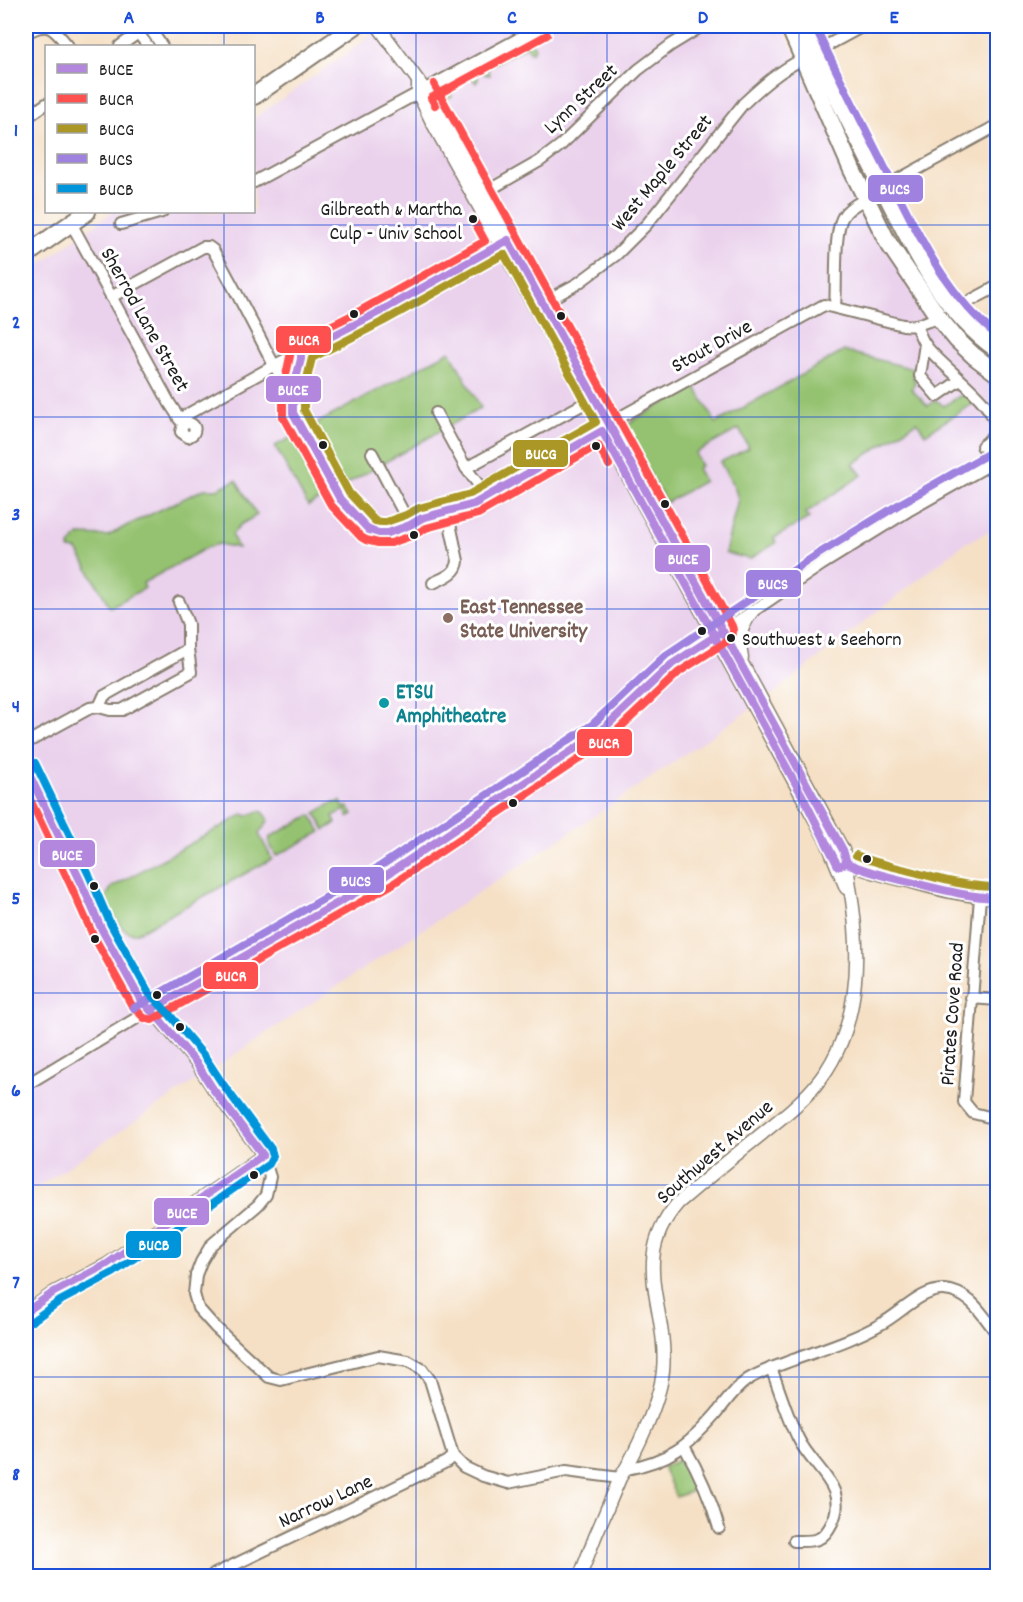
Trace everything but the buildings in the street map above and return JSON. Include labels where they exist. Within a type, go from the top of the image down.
[{"type":"highway","points":[[255,95],[355,26]]},
{"type":"highway","points":[[789,26],[809,55],[943,295],[976,332],[998,350]]},
{"type":"highway","points":[[804,26],[809,55],[852,170],[887,241],[939,318],[966,348],[998,374]]},
{"type":"highway","points":[[867,198],[883,188]]},
{"type":"highway","points":[[26,255],[86,213]]},
{"type":"highway","points":[[939,318],[955,309]]},
{"type":"street","points":[[26,33],[35,27],[44,26],[55,30],[67,45]]},
{"type":"street","points":[[121,45],[148,26],[161,45]]},
{"type":"street","points":[[378,26],[420,88],[482,194],[499,245],[542,303],[606,428],[719,634]]},
{"type":"street","points":[[255,181],[420,88],[542,26]]},
{"type":"street","name":"Lynn Street","points":[[482,194],[540,161],[561,145],[638,70],[671,45],[702,26]]},
{"type":"street","name":"West Maple Street","points":[[542,303],[577,284],[616,255],[647,224],[743,104],[758,89],[780,72],[863,26]]},
{"type":"street","points":[[138,33],[147,45]]},
{"type":"street","points":[[420,88],[430,120],[587,402],[606,428]]},
{"type":"street","points":[[26,118],[45,105]]},
{"type":"street","points":[[883,188],[998,125]]},
{"type":"street","points":[[867,198],[848,210],[840,223],[837,241],[835,307],[916,327],[939,318]]},
{"type":"street","points":[[121,224],[159,213]]},
{"type":"street","name":"Sherrod Lane Street","points":[[71,223],[182,426],[275,365]]},
{"type":"street","points":[[275,365],[361,322],[499,245]]},
{"type":"street","name":"Stout Drive","points":[[111,297],[203,247],[209,247],[223,266],[275,365],[293,390]]},
{"type":"street","points":[[955,309],[998,286]]},
{"type":"street","name":"Stout Drive","points":[[301,352],[293,390],[293,413],[346,507],[369,530],[388,533],[423,518],[474,504],[606,428],[618,426],[835,307]]},
{"type":"street","points":[[916,327],[925,344],[960,380],[968,385],[992,417],[995,427],[982,446]]},
{"type":"street","points":[[925,344],[920,376],[937,396],[960,380]]},
{"type":"street","points":[[471,465],[587,402]]},
{"type":"street","points":[[436,413],[471,465],[487,496]]},
{"type":"street","points":[[372,453],[410,525]]},
{"type":"street","points":[[26,1085],[150,1010],[376,880],[600,732],[672,664],[821,565],[908,511],[998,460]]},
{"type":"street","points":[[433,584],[454,572],[457,567],[458,561],[449,519],[450,510]]},
{"type":"street","points":[[26,743],[90,708],[99,706],[110,710],[122,710],[192,672],[188,649],[188,624],[179,602]]},
{"type":"street","points":[[744,667],[740,648],[741,632],[752,612]]},
{"type":"street","name":"Southwest Avenue","points":[[580,1576],[595,1537],[648,1422],[662,1380],[662,1340],[653,1280],[653,1262],[660,1230],[678,1203],[800,1102],[822,1078],[839,1044],[855,992],[856,944],[852,899],[841,879],[843,850],[744,667],[719,634]]},
{"type":"street","name":"Southwest Avenue","points":[[719,634],[803,797],[842,865]]},
{"type":"street","points":[[99,706],[104,696],[188,649]]},
{"type":"street","points":[[26,768],[101,928],[140,999],[197,1064],[263,1155],[270,1177],[266,1195],[258,1205],[211,1245],[201,1262],[194,1285],[194,1294],[198,1308],[215,1327],[269,1377],[280,1380],[378,1356],[408,1361],[422,1369],[430,1380],[453,1456],[464,1467],[483,1476],[508,1483],[566,1471],[623,1474],[653,1463],[684,1446],[697,1435],[747,1380],[771,1368],[848,1340],[881,1324],[925,1294],[942,1290],[964,1296],[974,1303],[998,1335]]},
{"type":"street","points":[[842,865],[934,889],[998,898]]},
{"type":"street","name":"Pirates Cove Road","points":[[980,897],[964,1102],[973,1113],[989,1117]]},
{"type":"street","points":[[971,998],[998,1000]]},
{"type":"street","points":[[26,1312],[54,1292],[107,1264],[263,1155]]},
{"type":"street","points":[[771,1368],[798,1438],[805,1451],[828,1479],[837,1499],[838,1510],[826,1535],[818,1540],[794,1541]]},
{"type":"street","points":[[684,1446],[714,1509],[719,1528]]},
{"type":"street","name":"Narrow Lane","points":[[211,1576],[357,1507],[446,1462],[453,1456]]},
{"type":"shaded area","name":"East Tennessee State University","points":[[380,26],[781,26],[915,295],[997,373],[997,528],[965,543],[775,692],[617,801],[26,1195],[26,275],[111,213],[255,213],[255,117],[359,45]]},
{"type":"green space","points":[[529,41],[535,48],[533,52],[530,52],[527,46],[487,68],[490,75],[484,74],[482,67]]},
{"type":"green space","points":[[474,72],[478,75],[476,83],[471,77],[450,88],[452,96],[444,101],[441,90]]},
{"type":"green space","points":[[450,351],[481,408],[308,506],[275,446]]},
{"type":"green space","points":[[844,351],[914,369],[915,384],[911,389],[928,406],[936,400],[944,406],[963,394],[959,387],[976,402],[925,434],[917,422],[915,423],[853,464],[862,475],[806,513],[809,518],[774,538],[776,543],[750,559],[725,553],[738,499],[720,462],[749,448],[739,429],[695,453],[701,466],[697,468],[704,481],[666,503],[623,426],[695,386],[716,423]]},
{"type":"green space","points":[[236,480],[257,515],[240,525],[232,535],[238,548],[219,544],[208,547],[143,583],[145,588],[110,607],[77,550],[69,549],[79,535],[108,536],[204,489],[217,489]]},
{"type":"green space","points":[[341,801],[343,807],[348,807],[353,814],[348,817],[345,810],[333,816],[336,823],[325,830],[315,813],[334,802]]},
{"type":"green space","points":[[259,811],[268,818],[259,834],[272,859],[137,933],[130,933],[122,928],[107,905],[106,896],[112,887],[244,814],[247,816]]},
{"type":"green space","points":[[311,815],[321,832],[276,856],[269,843],[270,837]]},
{"type":"green space","points":[[683,1458],[698,1489],[676,1497],[663,1467]]},
{"type":"transit line","name":"BUCS","points":[[815,26],[920,238],[962,301],[998,336]]},
{"type":"transit line","name":"BUCR","points":[[435,105],[431,98],[547,35]]},
{"type":"transit line","name":"BUCR","points":[[26,791],[92,933],[131,1004],[144,1018],[152,1020],[391,885],[606,741],[679,672],[731,637],[732,626],[434,84]]},
{"type":"transit line","name":"BUCR","points":[[473,219],[485,241],[292,347],[283,389],[283,417],[331,505],[361,537],[378,543],[391,543],[426,528],[478,514],[598,445],[609,465]]},
{"type":"transit line","name":"BUCE","points":[[508,240],[843,850],[847,863],[838,866],[803,797],[602,431],[474,504],[422,518],[388,533],[379,533],[369,530],[340,499],[293,413],[293,390],[301,352],[379,312],[508,240]]},
{"type":"transit line","name":"BUCG","points":[[504,254],[596,422],[470,494],[419,508],[386,522],[375,521],[349,493],[304,410],[304,391],[312,358],[504,254]]},
{"type":"transit line","name":"BUCS","points":[[134,1008],[379,867],[593,724],[666,655],[815,556],[903,502],[993,451]]},
{"type":"transit line","name":"BUCE","points":[[150,1010],[385,876],[600,732],[672,664],[723,631]]},
{"type":"transit line","name":"BUCB","points":[[32,1321],[60,1301],[113,1273],[269,1164],[273,1156],[271,1149],[205,1057],[149,993],[110,923],[35,763]]},
{"type":"transit line","name":"BUCE","points":[[26,768],[101,928],[140,999],[197,1064],[263,1155],[107,1264],[54,1292],[26,1312]]},
{"type":"transit line","name":"BUCG","points":[[856,855],[945,880],[998,887]]},
{"type":"transit line","name":"BUCE","points":[[847,863],[878,874],[942,890],[998,898]]},
{"type":"place","name":"Gilbreath & Martha Culp - Univ School","points":[[473,219]]},
{"type":"place","name":"East Tennessee State University","points":[[448,618]]},
{"type":"place","name":"Southwest & Seehorn","points":[[731,638]]},
{"type":"place","name":"ETSU Amphitheatre","points":[[384,703]]}]
